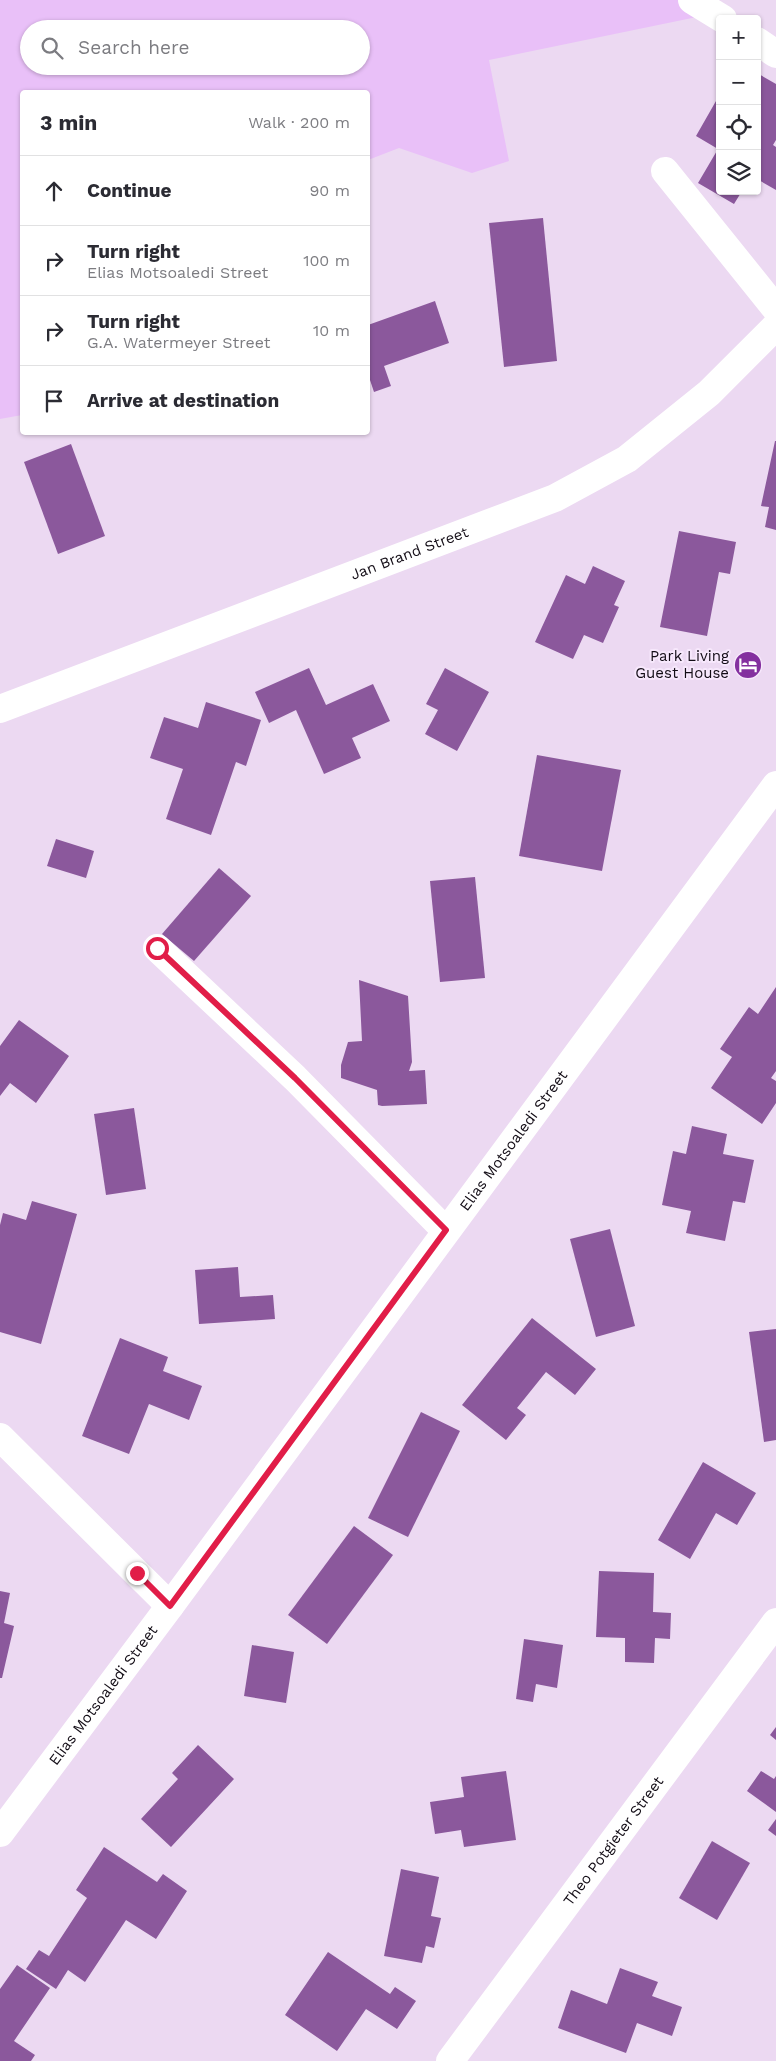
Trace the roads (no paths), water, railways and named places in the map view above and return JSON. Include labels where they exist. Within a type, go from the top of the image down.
[{"type":"street","points":[[692,0],[717,15]]},
{"type":"street","points":[[761,44],[776,54]]},
{"type":"street","points":[[665,171],[776,309]]},
{"type":"street","name":"Jan Brand Street","points":[[0,709],[555,498],[626,459],[708,393],[776,326]]},
{"type":"street","name":"Elias Motsoaledi Street","points":[[0,1833],[170,1606],[776,785]]},
{"type":"street","points":[[157,948],[295,1078],[446,1230]]},
{"type":"street","points":[[0,1437],[170,1606]]},
{"type":"street","name":"Theo Potgieter Street","points":[[450,2061],[776,1622]]},
{"type":"place","name":"Park Living Guest House","points":[[748,665]]}]
